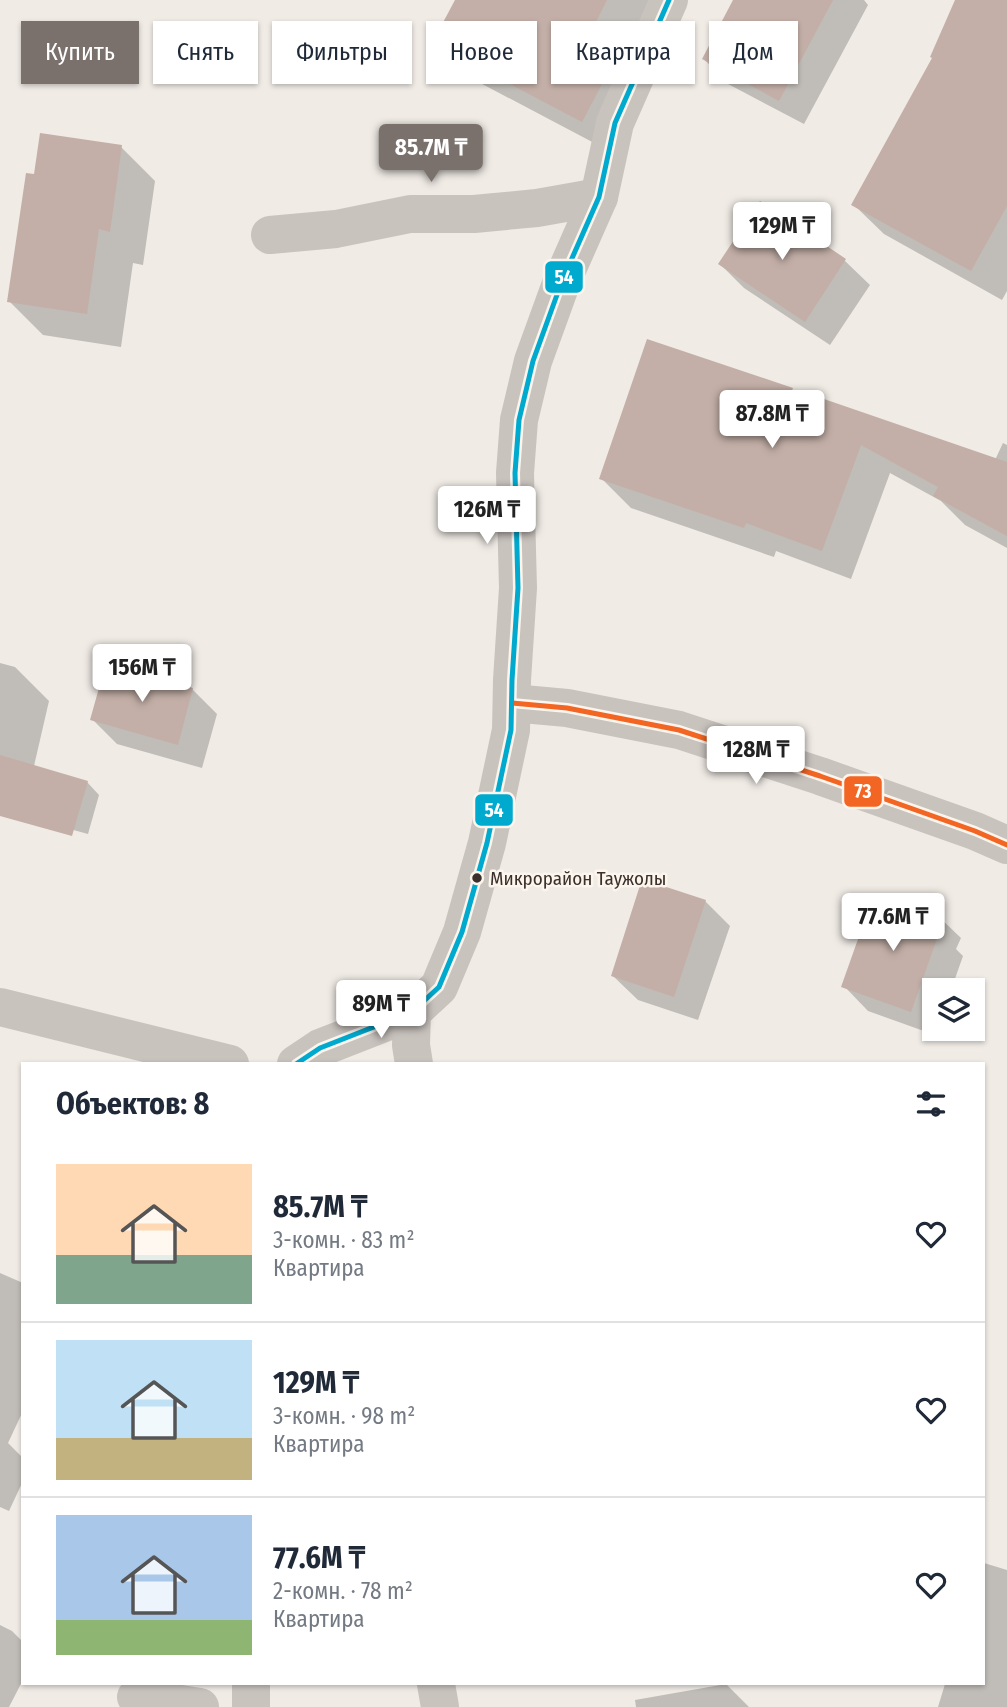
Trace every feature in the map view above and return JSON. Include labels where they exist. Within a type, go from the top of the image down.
[{"type":"street","points":[[299,1062],[320,1048],[412,1012],[439,988],[462,932],[487,843],[509,743],[519,589],[515,473],[519,420],[533,361],[562,281],[599,197],[615,123],[669,0]]},
{"type":"street","points":[[270,235],[336,229],[410,214],[474,214],[537,208],[599,197]]},
{"type":"street","points":[[512,704],[567,708],[679,730],[820,776],[1007,845]]},
{"type":"street","points":[[0,1007],[222,1062]]},
{"type":"street","points":[[412,1012],[411,1045],[414,1062]]},
{"type":"street","points":[[251,1685],[251,1707]]},
{"type":"street","points":[[436,1685],[440,1707]]},
{"type":"street","points":[[136,1696],[200,1707]]},
{"type":"building","points":[[455,0],[607,0],[596,21],[551,21],[551,84],[602,84],[582,122],[510,84],[537,84],[537,21],[444,21]]},
{"type":"building","points":[[733,0],[833,0],[798,65],[798,21],[722,21]]},
{"type":"building","points":[[955,0],[1007,0],[1007,206],[971,271],[851,205],[932,58],[930,57]]},
{"type":"building","points":[[709,46],[709,63],[702,59]]},
{"type":"building","points":[[748,84],[788,84],[779,101]]},
{"type":"building","points":[[40,133],[122,145],[110,232],[99,229],[87,314],[7,302],[26,173],[34,174]]},
{"type":"building","points":[[760,201],[846,259],[805,322],[718,264]]},
{"type":"building","points":[[647,339],[793,388],[790,396],[821,407],[824,399],[1007,462],[1007,536],[933,496],[938,487],[861,445],[822,551],[746,523],[744,528],[599,479]]},
{"type":"building","points":[[106,663],[193,688],[178,745],[90,720]]},
{"type":"building","points":[[0,755],[88,781],[72,836],[0,816]]},
{"type":"building","points":[[642,879],[706,900],[674,997],[611,976]]},
{"type":"building","points":[[887,894],[937,912],[931,927],[940,930],[911,1012],[841,987],[868,911],[880,915]]},
{"type":"transit line","name":"54","points":[[299,1062],[320,1048],[412,1012],[439,987],[462,932],[487,843],[511,730],[518,588],[515,473],[519,420],[533,361],[562,281],[599,197],[615,123],[669,0]]},
{"type":"transit line","name":"73","points":[[512,703],[567,708],[679,730],[820,776],[1007,845]]},
{"type":"place","name":"Микрорайон Таужолы","points":[[477,878]]}]
